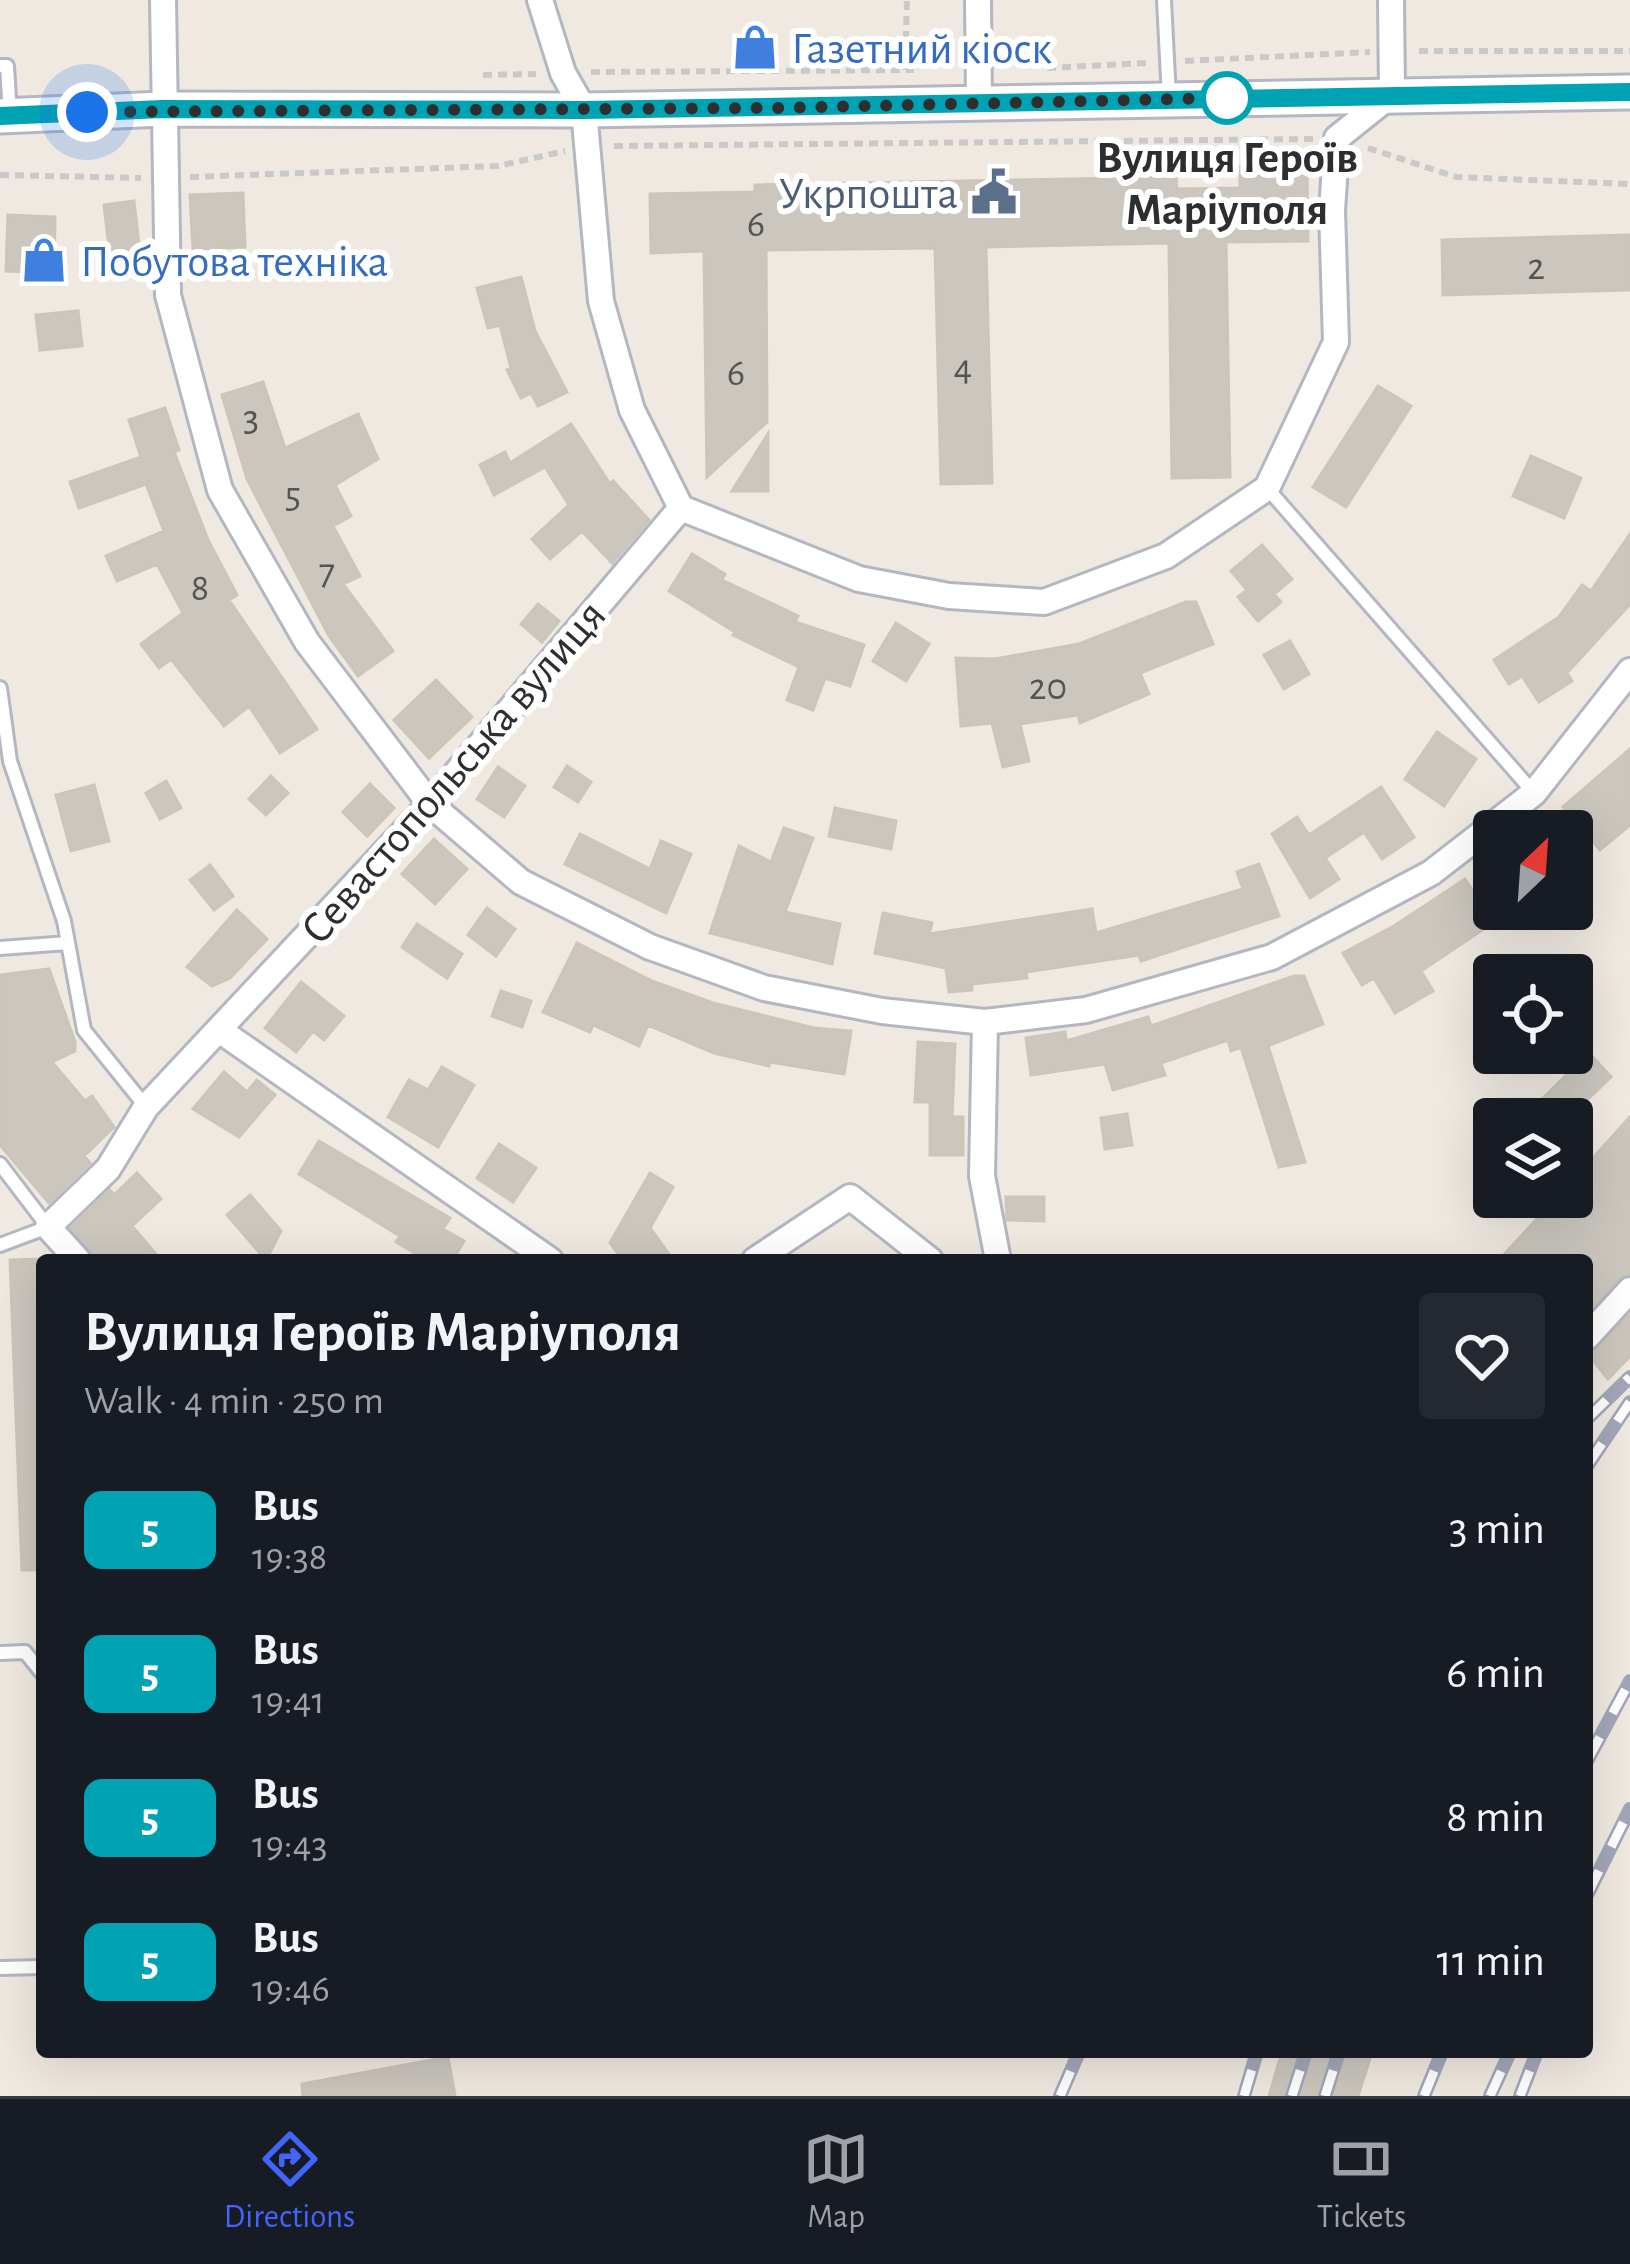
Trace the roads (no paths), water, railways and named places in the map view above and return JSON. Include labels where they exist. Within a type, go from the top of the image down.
[{"type":"main road","points":[[5,116],[163,109],[584,110],[1630,92]]},
{"type":"street","points":[[163,0],[168,296],[220,490],[307,642],[430,804],[521,882],[650,947],[764,988],[882,1010],[985,1022],[1087,1010],[1272,957],[1431,873],[1534,793],[1630,671]]},
{"type":"street","points":[[540,0],[563,73],[584,110],[601,302],[632,410],[681,508],[859,579],[949,596],[1044,602],[1166,556],[1267,488],[1336,342],[1332,210],[1337,138],[1392,94],[1390,0]]},
{"type":"street","points":[[978,0],[979,103]]},
{"type":"street","name":"Севастопольська вулиця","points":[[48,1227],[108,1169],[146,1107],[430,804],[681,508]]},
{"type":"street","points":[[985,1022],[982,1176],[997,1254]]},
{"type":"street","points":[[220,1030],[541,1254]]},
{"type":"street","points":[[764,1254],[850,1197],[923,1254]]},
{"type":"street","points":[[48,1227],[73,1254]]},
{"type":"street","points":[[1593,1330],[1630,1290]]},
{"type":"lane","points":[[1164,0],[1169,99]]},
{"type":"lane","points":[[0,66],[7,66],[5,116]]},
{"type":"lane","points":[[1267,488],[1534,793]]},
{"type":"lane","points":[[0,688],[10,761],[68,943],[84,1030],[146,1107]]},
{"type":"lane","points":[[0,948],[68,943]]},
{"type":"lane","points":[[0,1164],[48,1227],[0,1245]]},
{"type":"lane","points":[[0,1653],[25,1652],[36,1665]]},
{"type":"lane","points":[[0,1968],[36,1967]]},
{"type":"railway","points":[[1593,1413],[1630,1377]]},
{"type":"railway","points":[[1593,1457],[1630,1402]]},
{"type":"railway","points":[[1593,1750],[1630,1681]]},
{"type":"railway","points":[[1593,1883],[1630,1809]]},
{"type":"railway","points":[[1060,2096],[1076,2058]]},
{"type":"railway","points":[[1244,2096],[1255,2058]]},
{"type":"railway","points":[[1292,2096],[1304,2058]]},
{"type":"railway","points":[[1325,2096],[1337,2058]]},
{"type":"railway","points":[[1424,2096],[1440,2058]]},
{"type":"railway","points":[[1490,2096],[1507,2058]]},
{"type":"railway","points":[[1520,2096],[1535,2058]]},
{"type":"place","name":"Газетний кіоск","points":[[755,47]]},
{"type":"place","name":"Вулиця Героїв Маріуполя","points":[[1227,98]]},
{"type":"place","name":"Укрпошта","points":[[994,192]]},
{"type":"place","name":"Побутова техніка","points":[[44,260]]}]
